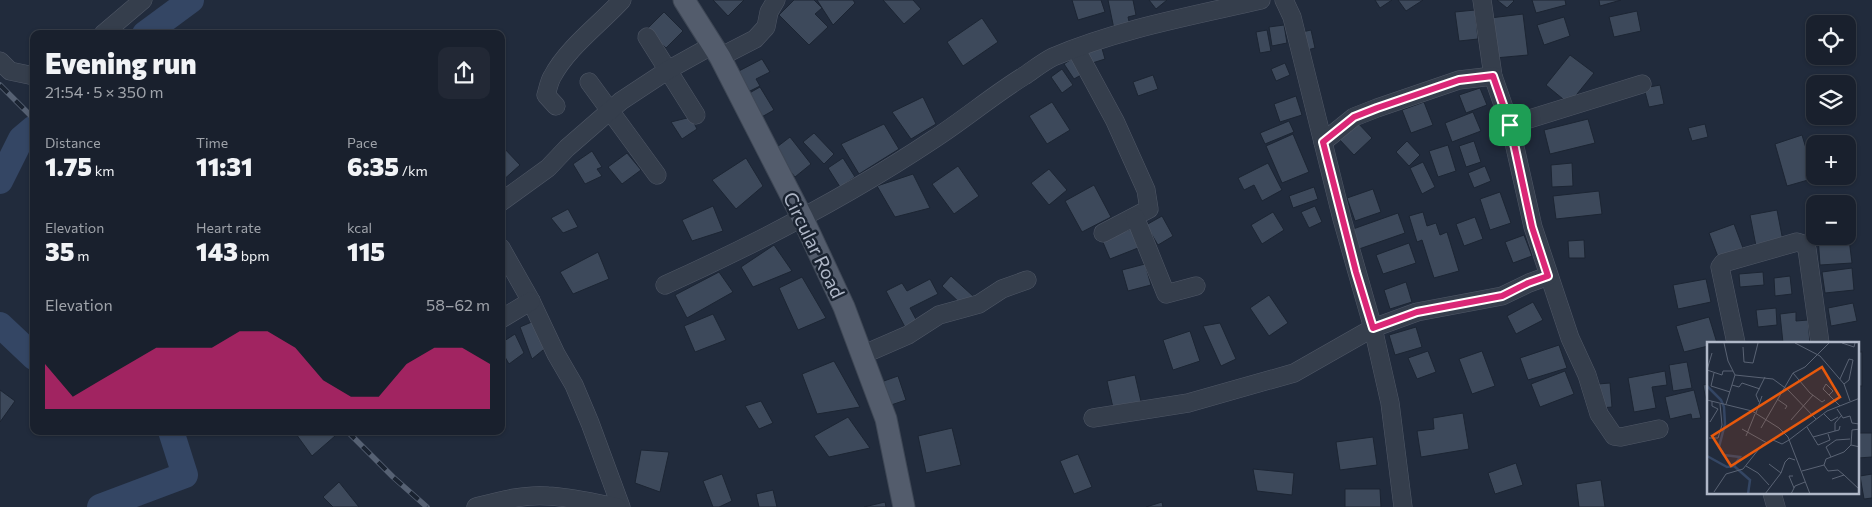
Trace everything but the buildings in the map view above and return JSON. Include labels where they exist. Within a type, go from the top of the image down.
[{"type":"main road","name":"Circular Road","points":[[684,0],[717,51],[802,217],[844,307],[886,419],[904,507]]},
{"type":"street","points":[[556,106],[546,95],[552,77],[577,44],[603,21],[622,0]]},
{"type":"street","points":[[505,199],[548,168],[609,110],[633,92],[668,70],[755,39],[766,27],[769,12],[776,0]]},
{"type":"street","points":[[665,285],[712,264],[860,185],[935,138],[998,92],[1051,58],[1112,36],[1170,20],[1261,0]]},
{"type":"street","points":[[1284,0],[1292,17],[1354,263],[1373,328],[1390,402],[1403,507]]},
{"type":"street","points":[[1482,0],[1493,76],[1510,125],[1532,227],[1570,338],[1587,375],[1599,414],[1614,436],[1621,437],[1659,429]]},
{"type":"street","points":[[107,30],[140,1]]},
{"type":"street","points":[[648,37],[696,115]]},
{"type":"street","points":[[1076,49],[1115,121],[1146,190],[1149,209],[1102,233]]},
{"type":"street","points":[[0,61],[10,71],[30,75]]},
{"type":"street","points":[[1323,142],[1354,117],[1377,108],[1459,80],[1493,76]]},
{"type":"street","points":[[589,82],[657,175]]},
{"type":"street","points":[[1510,125],[1642,84]]},
{"type":"street","points":[[1134,218],[1166,294],[1196,286]]},
{"type":"street","points":[[1736,342],[1720,267],[1723,264],[1797,242],[1803,244],[1807,249],[1820,342]]},
{"type":"street","points":[[505,255],[574,385],[621,507]]},
{"type":"street","points":[[1093,418],[1188,404],[1294,373],[1373,328],[1417,312],[1502,296],[1528,283],[1548,276]]},
{"type":"street","points":[[862,355],[908,336],[939,315],[979,304],[1002,289],[1027,280]]},
{"type":"street","points":[[505,317],[531,301]]},
{"type":"street","points":[[1772,494],[1776,507]]},
{"type":"street","points":[[476,507],[510,499],[546,496],[564,497],[617,507]]},
{"type":"waterway","points":[[150,30],[191,0]]},
{"type":"waterway","points":[[0,181],[21,139],[30,131]]},
{"type":"waterway","points":[[0,325],[30,353]]},
{"type":"waterway","points":[[100,507],[185,475],[172,435]]},
{"type":"railway","points":[[0,85],[30,115]]},
{"type":"railway","points":[[351,435],[393,477],[427,507]]},
{"type":"route","points":[[1493,76],[1510,125],[1532,227],[1548,276],[1528,283],[1502,296],[1417,312],[1373,328],[1356,272],[1323,142],[1354,117],[1377,108],[1459,80],[1493,76]]}]
